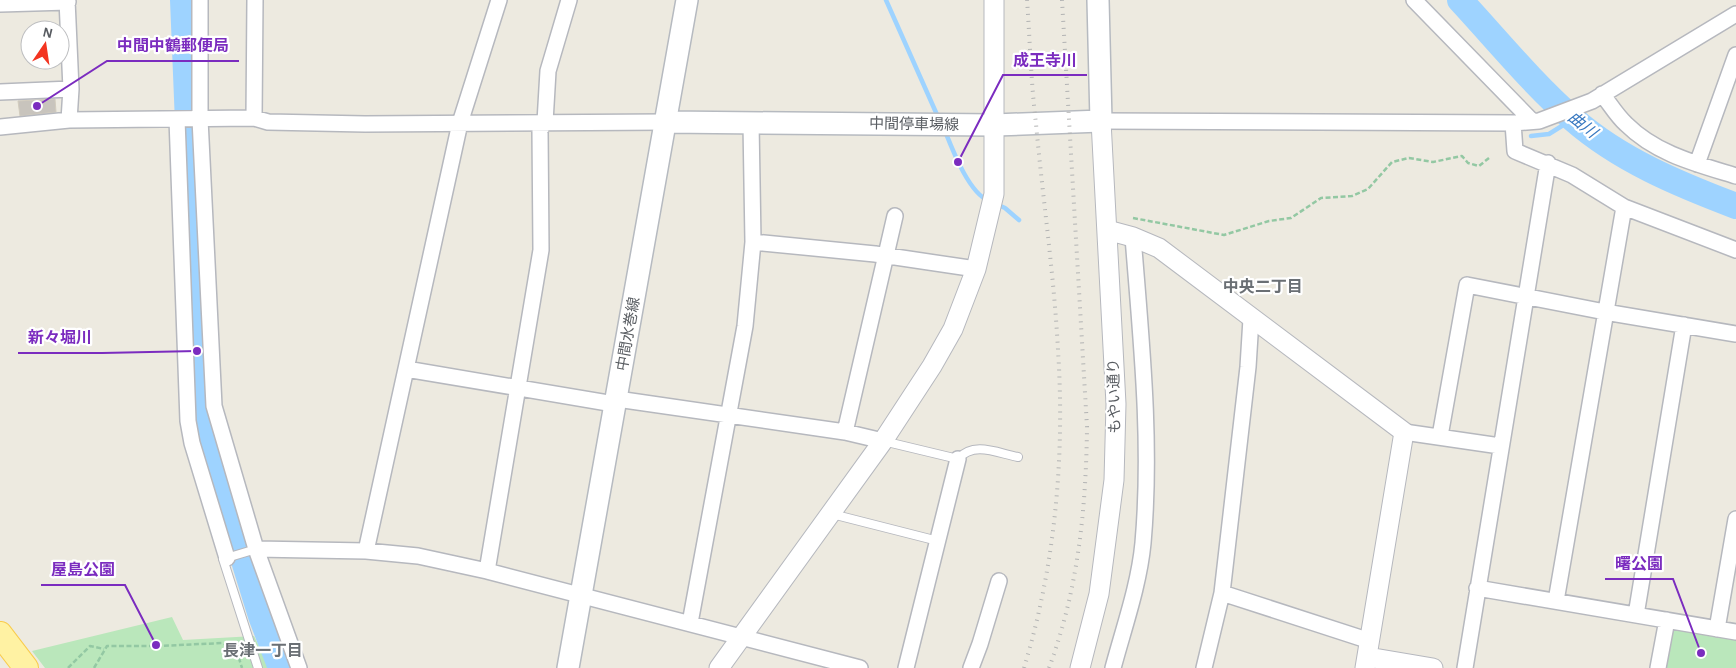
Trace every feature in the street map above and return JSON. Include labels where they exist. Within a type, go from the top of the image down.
[{"type":"main road","name":"中間水巻線","points":[[568,668],[687,0]]},
{"type":"main road","points":[[1098,0],[1102,121]]},
{"type":"main road","name":"中間停車場線","points":[[666,122],[995,125],[1102,121]]},
{"type":"main road","points":[[0,634],[26,668]]},
{"type":"street","points":[[200,0],[199,119],[214,406],[256,549],[299,668]]},
{"type":"street","points":[[254,0],[254,118]]},
{"type":"street","points":[[366,551],[460,123],[499,0]]},
{"type":"street","points":[[487,571],[541,250],[540,130],[545,122],[548,72],[569,0]]},
{"type":"street","points":[[719,668],[883,441],[932,366],[953,329],[976,269],[994,194],[994,0]]},
{"type":"street","points":[[1414,0],[1535,121]]},
{"type":"street","points":[[0,4],[68,1],[71,89],[69,120]]},
{"type":"street","points":[[1102,121],[1513,123],[1535,121],[1597,98],[1736,14]]},
{"type":"street","points":[[1697,164],[1736,55]]},
{"type":"street","points":[[0,92],[71,89]]},
{"type":"street","points":[[1597,98],[1642,138],[1666,153],[1736,176]]},
{"type":"street","points":[[0,128],[69,120],[254,118],[268,122],[307,123],[666,122]]},
{"type":"street","points":[[179,120],[188,421],[192,443],[227,558]]},
{"type":"street","name":"もやい通り","points":[[1080,668],[1099,594],[1114,480],[1116,404],[1102,121]]},
{"type":"street","points":[[690,623],[746,326],[753,242],[751,123]]},
{"type":"street","points":[[1513,123],[1515,150],[1572,174],[1624,207],[1736,250]]},
{"type":"street","points":[[1464,668],[1548,163]]},
{"type":"street","points":[[1556,601],[1624,207]]},
{"type":"street","points":[[844,432],[895,216]]},
{"type":"street","points":[[1107,222],[1159,248],[1251,319],[1404,432],[1500,446]]},
{"type":"street","points":[[1113,668],[1133,594],[1143,542],[1148,440],[1134,237]]},
{"type":"street","points":[[753,242],[886,256],[976,269]]},
{"type":"street","points":[[1440,436],[1467,285],[1605,312],[1736,334]]},
{"type":"street","points":[[1204,668],[1222,594],[1248,367],[1251,319]]},
{"type":"street","points":[[1636,615],[1684,325]]},
{"type":"street","points":[[406,369],[608,403],[617,399],[844,432],[883,441]]},
{"type":"street","points":[[1368,655],[1404,432]]},
{"type":"street","points":[[906,668],[958,459]]},
{"type":"street","points":[[1717,629],[1736,519]]},
{"type":"street","points":[[256,549],[366,551],[418,556],[582,595],[860,668]]},
{"type":"street","points":[[971,668],[998,581]]},
{"type":"street","points":[[1477,588],[1736,632]]},
{"type":"street","points":[[1222,594],[1368,655],[1433,668]]},
{"type":"street","points":[[1658,668],[1667,620]]},
{"type":"lane","points":[[883,441],[958,459],[966,451],[976,448],[1018,458]]},
{"type":"lane","points":[[832,514],[938,541]]},
{"type":"lane","points":[[256,549],[223,559],[258,668]]},
{"type":"path","points":[[1107,222],[1224,235],[1269,221],[1291,218],[1321,198],[1345,197],[1368,189],[1392,162],[1400,159],[1433,162],[1462,156],[1468,163],[1478,166],[1489,158]]},
{"type":"path","points":[[94,668],[107,646],[160,646],[222,642],[236,649],[242,668]]},
{"type":"path","points":[[68,668],[90,646],[105,650]]},
{"type":"green space","points":[[172,617],[183,640],[254,636],[270,668],[45,668],[32,651]]},
{"type":"green space","points":[[1675,628],[1736,638],[1736,668],[1664,668],[1670,632]]},
{"type":"building","points":[[55,99],[56,112],[20,116],[18,101]]},
{"type":"waterway","points":[[183,0],[200,418],[261,616],[281,668]]},
{"type":"waterway","points":[[886,0],[938,117]]},
{"type":"waterway","name":"曲川","points":[[1460,0],[1543,91],[1591,134],[1650,170],[1736,206]]},
{"type":"waterway","points":[[1531,136],[1549,134],[1573,119]]},
{"type":"waterway","points":[[945,131],[968,181],[982,197],[989,201]]},
{"type":"waterway","points":[[996,204],[1005,208],[1019,220]]},
{"type":"railway","points":[[1024,668],[1035,629],[1050,551],[1055,511],[1060,430],[1056,322],[1034,109],[1027,0]]},
{"type":"railway","points":[[1049,668],[1059,639],[1074,579],[1085,489],[1087,427],[1062,0]]},
{"type":"place","name":"中間中鶴郵便局","points":[[37,106]]},
{"type":"place","name":"成王寺川","points":[[958,162]]},
{"type":"place","name":"新々堀川","points":[[197,351]]},
{"type":"place","name":"屋島公園","points":[[156,645]]},
{"type":"place","name":"曙公園","points":[[1701,653]]},
{"type":"district","name":"中央二丁目","points":[[1263,286]]},
{"type":"district","name":"長津一丁目","points":[[263,650]]}]
